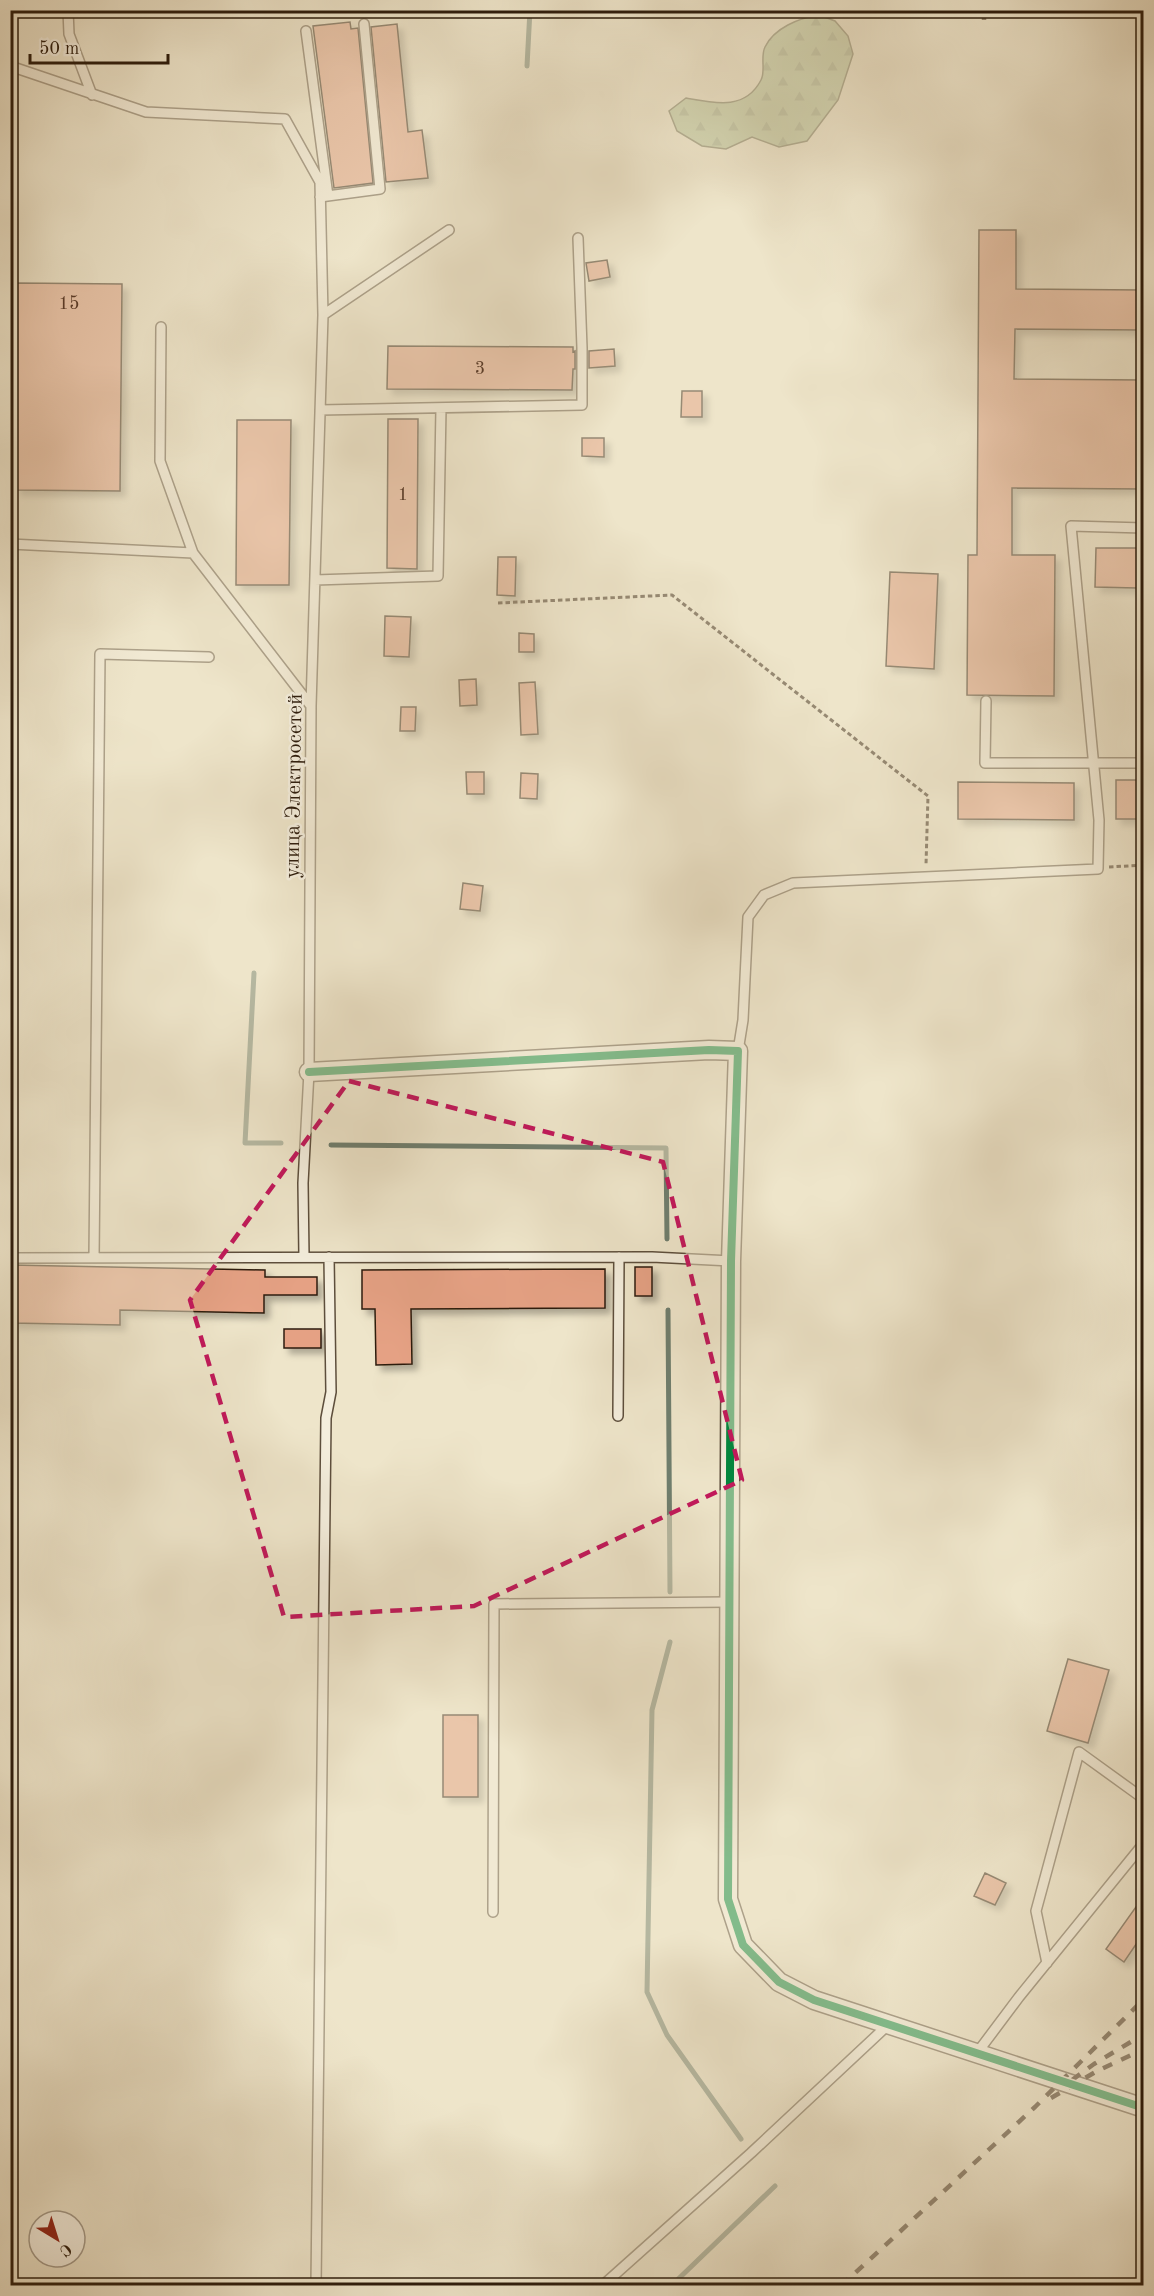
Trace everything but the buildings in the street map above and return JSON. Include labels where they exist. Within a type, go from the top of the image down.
[{"type":"street","points":[[309,1072],[709,1050],[738,1051],[731,1261],[728,1899],[743,1945],[779,1982],[814,2000],[1143,2108]]},
{"type":"lane","points":[[68,10],[69,34],[92,95]]},
{"type":"lane","points":[[324,196],[380,189],[364,24]]},
{"type":"lane","points":[[306,31],[324,196]]},
{"type":"lane","points":[[10,66],[146,112],[285,119],[320,182],[324,196]]},
{"type":"lane","name":"улица Электросетей","points":[[304,1257],[303,1183],[309,1072],[311,706],[323,315],[324,196]]},
{"type":"lane","points":[[323,315],[449,230]]},
{"type":"lane","points":[[320,410],[582,405],[578,238]]},
{"type":"lane","points":[[161,327],[160,460],[194,553],[311,706]]},
{"type":"lane","points":[[315,580],[438,576],[441,408]]},
{"type":"lane","points":[[738,1051],[743,1020],[748,916],[764,895],[793,883],[1098,868],[1099,820],[1071,526],[1143,528]]},
{"type":"lane","points":[[10,544],[194,553]]},
{"type":"lane","points":[[94,1258],[100,654],[209,657]]},
{"type":"lane","points":[[986,701],[985,763],[1143,763]]},
{"type":"lane","points":[[316,2286],[326,1418],[331,1392],[329,1257]]},
{"type":"lane","points":[[10,1258],[620,1257],[731,1261]]},
{"type":"lane","points":[[618,1416],[620,1257]]},
{"type":"lane","points":[[493,1912],[494,1604],[729,1602]]},
{"type":"lane","points":[[1047,1963],[1036,1911],[1079,1752],[1143,1799]]},
{"type":"lane","points":[[977,2053],[1143,1843]]},
{"type":"lane","points":[[602,2286],[889,2024]]},
{"type":"path","points":[[498,603],[672,595],[928,796],[925,876]]},
{"type":"path","points":[[1098,868],[1127,864],[1143,865]]},
{"type":"highlighted area","points":[[349,1081],[663,1162],[742,1480],[474,1606],[284,1617],[190,1300]]},
{"type":"green space","points":[[819,15],[835,21],[848,36],[853,54],[838,100],[807,141],[779,147],[752,137],[726,149],[702,146],[677,131],[669,111],[686,98],[718,103],[738,101],[746,97],[761,80],[765,47],[774,34],[788,25]]},
{"type":"waterway","points":[[527,66],[530,10]]},
{"type":"waterway","points":[[254,973],[245,1143],[281,1143]]},
{"type":"waterway","points":[[331,1145],[666,1148],[667,1239]]},
{"type":"waterway","points":[[668,1310],[670,1592]]},
{"type":"waterway","points":[[670,1642],[652,1710],[647,1992],[667,2035],[741,2139]]},
{"type":"waterway","points":[[671,2286],[775,2186]]},
{"type":"railway","points":[[984,10],[984,24]]},
{"type":"railway","points":[[841,2286],[1035,2107],[1144,1999]]},
{"type":"railway","points":[[1072,2080],[1144,2034]]},
{"type":"railway","points":[[1051,2098],[1097,2071],[1144,2049]]},
{"type":"cycle path","points":[[309,1072],[709,1050],[738,1051],[731,1261],[728,1899],[743,1945],[779,1982],[814,2000],[1144,2108]]}]
